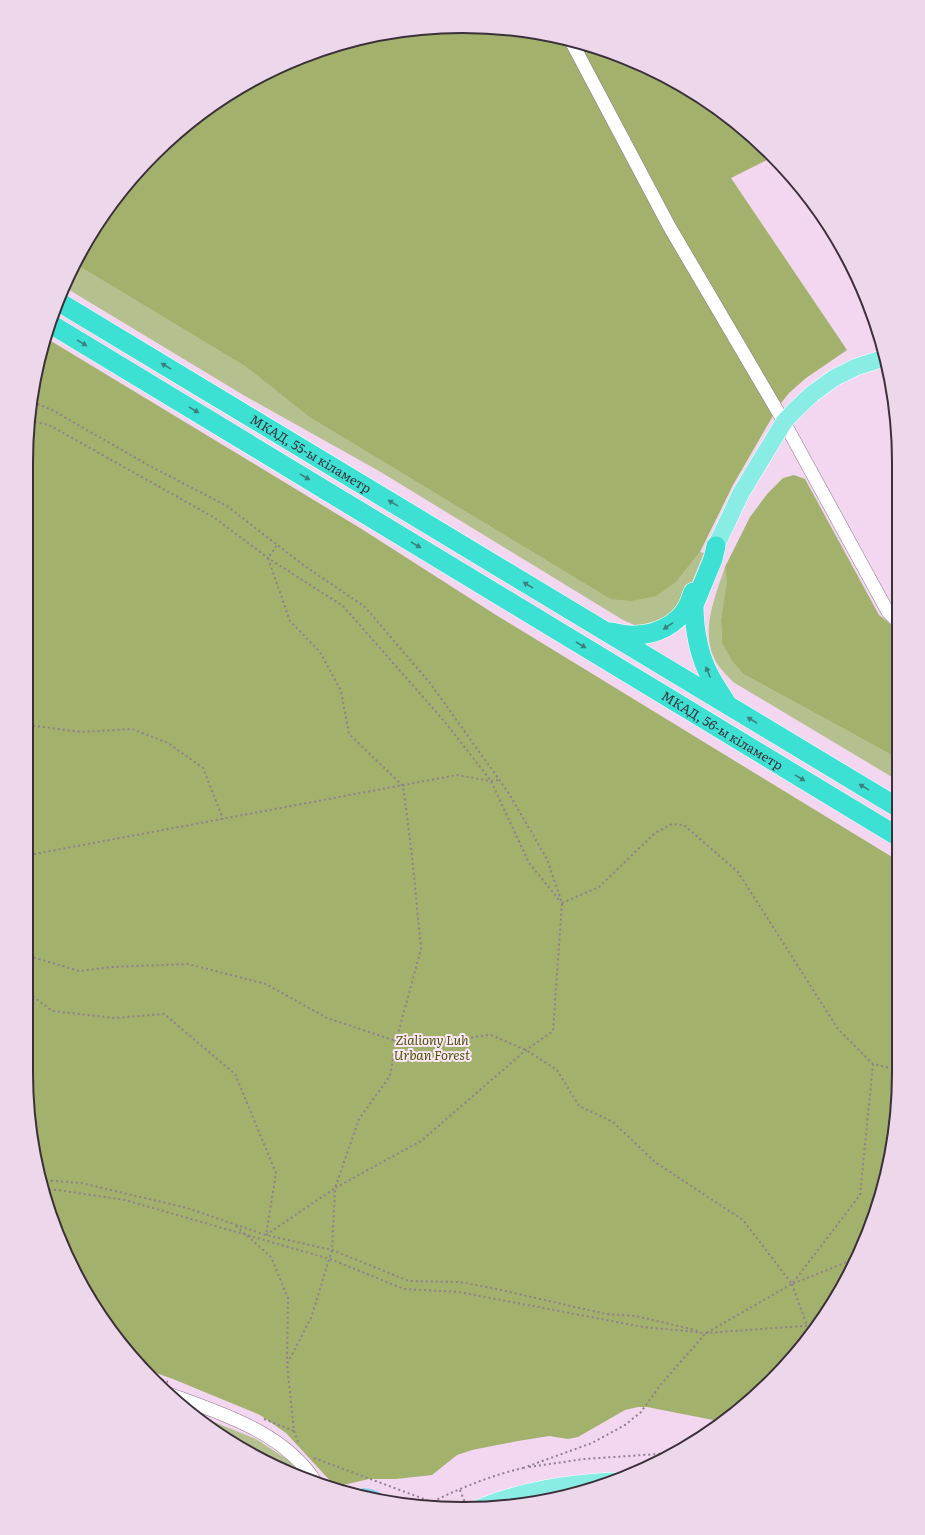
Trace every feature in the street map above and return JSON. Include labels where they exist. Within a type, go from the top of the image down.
[{"type":"highway","name":"МКАД, 55-ы кіламетр","points":[[63,305],[562,605]]},
{"type":"highway","name":"МКАД, 55-ы кіламетр","points":[[55,326],[548,625]]},
{"type":"highway","points":[[605,632],[635,635],[659,631],[676,620],[687,607],[708,556],[716,546]]},
{"type":"highway","points":[[716,546],[713,559],[694,605],[694,613],[702,656],[711,678],[728,705]]},
{"type":"highway","name":"МКАД, 56-ы кіламетр","points":[[562,605],[892,805]]},
{"type":"highway","name":"МКАД, 56-ы кіламетр","points":[[548,625],[892,833]]},
{"type":"main road","points":[[716,546],[741,493],[784,422],[804,401],[834,378],[856,367],[879,360]]},
{"type":"main road","points":[[502,1500],[513,1496],[549,1493],[586,1482],[592,1482]]},
{"type":"street","points":[[574,48],[672,231],[784,422],[888,612],[892,616]]},
{"type":"street","points":[[185,1400],[221,1413],[257,1430],[291,1453],[309,1473]]},
{"type":"path","points":[[37,404],[52,410],[150,466],[227,506],[302,564],[365,607],[430,683],[508,792],[547,859],[562,903],[553,1031],[526,1050],[421,1140],[335,1188],[266,1235]]},
{"type":"path","points":[[35,422],[50,425],[215,518],[268,558],[343,606],[445,722],[491,781],[529,863],[562,903]]},
{"type":"path","points":[[268,558],[277,545]]},
{"type":"path","points":[[268,558],[290,621],[320,652],[342,692],[349,734],[403,786],[412,854],[421,949],[396,1041],[390,1076],[360,1119],[335,1188],[332,1250],[330,1259],[311,1318],[287,1364]]},
{"type":"path","points":[[33,726],[81,732],[132,729],[168,743],[203,768],[223,819]]},
{"type":"path","points":[[33,854],[457,775],[491,781],[499,780]]},
{"type":"path","points":[[562,903],[599,887],[655,833],[672,824],[684,825],[738,872],[838,1029],[873,1064],[892,1069]]},
{"type":"path","points":[[33,957],[79,971],[111,967],[188,964],[266,984],[327,1018],[396,1041],[433,1042],[491,1035],[526,1050],[557,1070],[579,1106],[613,1122],[656,1162],[743,1220],[792,1284],[807,1326],[706,1333],[643,1327],[459,1292],[404,1289],[330,1259],[125,1200],[50,1190]]},
{"type":"path","points":[[33,996],[52,1011],[115,1018],[164,1014],[235,1074],[276,1173],[266,1235]]},
{"type":"path","points":[[792,1284],[860,1195],[873,1064]]},
{"type":"path","points":[[47,1180],[81,1183],[187,1208],[266,1235],[332,1250],[409,1281],[459,1282],[472,1284],[606,1314],[636,1316],[706,1333]]},
{"type":"path","points":[[234,1224],[271,1257],[288,1298],[287,1364],[294,1431],[300,1448]]},
{"type":"path","points":[[435,1501],[494,1476],[523,1468],[592,1443],[625,1426],[641,1412],[662,1382],[706,1333],[792,1284],[848,1262]]},
{"type":"path","points":[[523,1468],[584,1460],[659,1454]]},
{"type":"path","points":[[309,1456],[429,1500]]},
{"type":"path","points":[[460,1490],[464,1502]]},
{"type":"green space","points":[[462,33],[491,34],[546,41],[601,56],[652,77],[677,91],[701,105],[746,140],[767,160],[731,178],[847,350],[806,378],[789,393],[778,407],[733,485],[700,552],[677,581],[656,596],[631,601],[610,599],[309,417],[246,367],[80,267],[105,224],[140,179],[179,140],[224,105],[273,77],[324,56],[379,41],[434,34]]},
{"type":"green space","points":[[80,267],[246,367],[309,417],[610,599],[677,581],[700,552],[704,553],[679,613],[641,628],[623,620],[379,471],[245,396],[69,290]]},
{"type":"green space","name":"Zialiony Luh Urban Forest","points":[[51,341],[360,528],[496,615],[892,857],[891,1101],[884,1156],[869,1211],[848,1262],[820,1311],[803,1334],[766,1376],[746,1395],[714,1420],[647,1407],[638,1407],[625,1410],[578,1437],[568,1439],[549,1436],[472,1450],[457,1455],[432,1475],[396,1479],[369,1479],[344,1485],[330,1481],[286,1433],[260,1415],[156,1373],[140,1356],[105,1311],[77,1262],[56,1211],[41,1156],[37,1129],[33,1072],[33,462],[34,434],[41,379]]},
{"type":"green space","points":[[794,475],[805,479],[879,615],[892,626],[892,755],[743,674],[731,660],[722,643],[721,620],[727,582],[725,567],[750,517],[768,493],[783,478]]},
{"type":"green space","points":[[725,567],[728,582],[721,620],[722,643],[731,660],[743,674],[892,755],[892,777],[733,682],[718,665],[712,653],[709,641],[709,629],[713,603]]},
{"type":"green space","points":[[212,1421],[256,1439],[288,1460],[294,1467],[273,1458],[248,1444]]},
{"type":"water","points":[[360,1489],[371,1489],[381,1494],[379,1494]]}]
